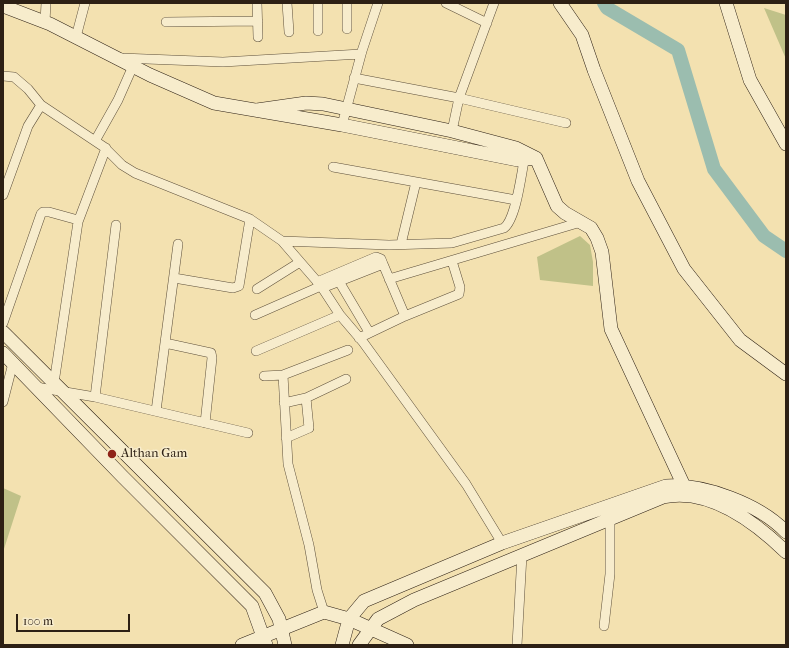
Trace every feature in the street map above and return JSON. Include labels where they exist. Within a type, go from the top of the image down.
[{"type":"street","points":[[45,22],[46,3]]},
{"type":"street","points":[[76,37],[85,3]]},
{"type":"street","points":[[257,3],[258,37]]},
{"type":"street","points":[[286,3],[288,32]]},
{"type":"street","points":[[318,3],[318,31]]},
{"type":"street","points":[[347,3],[347,29]]},
{"type":"street","points":[[342,125],[361,54],[378,3]]},
{"type":"street","points":[[446,3],[487,23]]},
{"type":"street","points":[[452,131],[459,98],[494,3]]},
{"type":"street","points":[[560,3],[582,35],[594,70],[638,181],[684,269],[733,332],[749,347],[786,374]]},
{"type":"street","points":[[726,3],[750,80],[786,144]]},
{"type":"street","points":[[3,6],[45,22],[133,66],[214,103],[530,159]]},
{"type":"street","points":[[166,22],[258,21]]},
{"type":"street","points":[[117,58],[223,62],[361,54]]},
{"type":"street","points":[[95,141],[118,100],[133,66]]},
{"type":"street","points":[[3,76],[14,78],[28,89],[41,104],[106,148],[122,165],[135,173],[250,220],[282,241],[320,285],[340,315],[359,338],[466,484],[502,543]]},
{"type":"street","points":[[354,78],[459,98],[566,123]]},
{"type":"street","points":[[257,110],[314,103],[346,108],[452,131],[516,148],[530,159],[557,206],[565,213],[590,228],[600,245],[609,321],[613,334],[684,486]]},
{"type":"street","points":[[3,195],[28,126],[41,104]]},
{"type":"street","points":[[58,387],[78,220],[106,148]]},
{"type":"street","points":[[282,241],[401,244],[452,243],[504,228],[509,223],[530,159]]},
{"type":"street","points":[[333,167],[516,200]]},
{"type":"street","points":[[401,244],[416,182]]},
{"type":"street","points":[[3,323],[41,214],[43,212],[49,212],[78,220]]},
{"type":"street","points":[[174,278],[233,288],[239,286],[250,220]]},
{"type":"street","points":[[390,279],[581,222]]},
{"type":"street","points":[[95,397],[116,225]]},
{"type":"street","points":[[156,412],[178,244]]},
{"type":"street","points":[[255,315],[337,278],[376,257],[381,259],[405,316]]},
{"type":"street","points":[[359,338],[405,316],[459,294],[460,287],[452,261]]},
{"type":"street","points":[[257,289],[300,262]]},
{"type":"street","points":[[337,278],[369,332]]},
{"type":"street","points":[[256,351],[340,315]]},
{"type":"street","points":[[3,332],[261,589],[279,619],[285,645]]},
{"type":"street","points":[[165,343],[211,354],[212,358],[205,423]]},
{"type":"street","points":[[264,376],[283,375],[348,350]]},
{"type":"street","points":[[3,353],[252,606],[265,641]]},
{"type":"street","points":[[3,402],[13,363]]},
{"type":"street","points":[[283,375],[288,464],[309,545],[316,590],[324,612]]},
{"type":"street","points":[[284,403],[306,398],[346,379]]},
{"type":"street","points":[[36,386],[58,387],[156,412],[248,433]]},
{"type":"street","points":[[286,438],[309,428],[306,398]]},
{"type":"street","points":[[342,645],[349,620],[364,601],[502,543],[666,486],[684,486],[718,494],[760,511],[774,519],[786,532]]},
{"type":"street","points":[[359,645],[378,619],[414,600],[663,497],[686,495],[707,500],[744,518],[765,531],[786,552]]},
{"type":"street","points":[[604,626],[610,574],[610,519]]},
{"type":"street","points":[[517,645],[522,555]]},
{"type":"street","points":[[242,645],[265,641],[281,628],[324,612],[349,620],[407,645]]},
{"type":"green space","points":[[764,8],[786,15],[786,59]]},
{"type":"green space","points":[[580,236],[590,245],[593,262],[593,286],[540,280],[537,257]]},
{"type":"green space","points":[[3,488],[21,496],[3,552]]},
{"type":"waterway","points":[[604,3],[607,8],[678,50],[714,169],[764,236],[786,251]]},
{"type":"place","name":"Althan Gam","points":[[112,454]]}]
